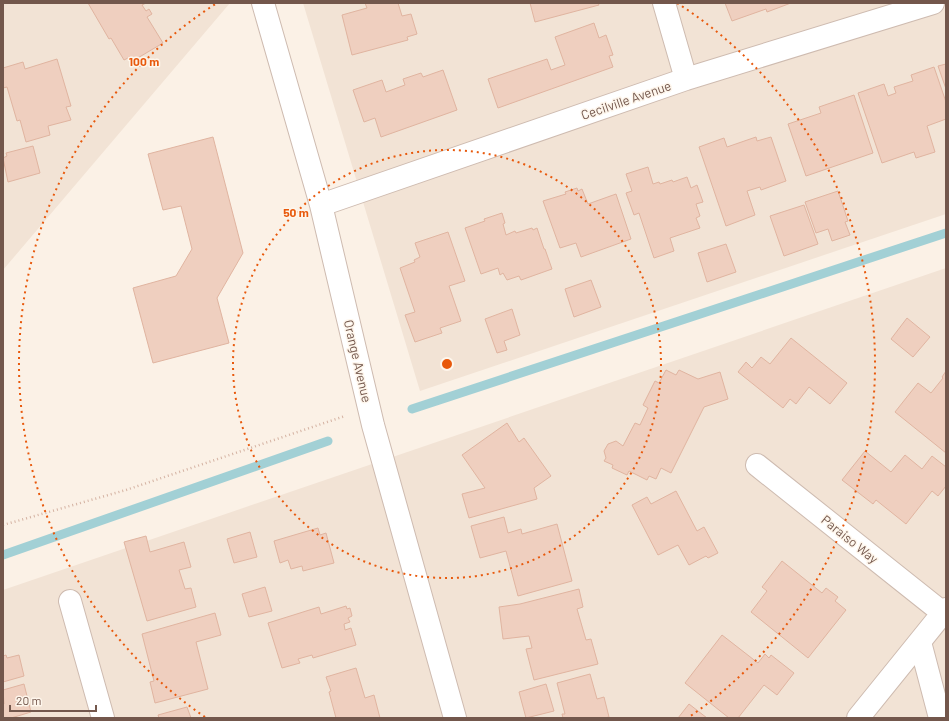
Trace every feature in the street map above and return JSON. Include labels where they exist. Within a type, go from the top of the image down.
[{"type":"street","name":"Orange Avenue","points":[[263,3],[321,205],[369,408],[455,718]]},
{"type":"street","points":[[664,3],[686,79]]},
{"type":"street","name":"Cecilville Avenue","points":[[321,205],[686,79],[933,3]]},
{"type":"street","name":"Paraiso Way","points":[[757,465],[944,611]]},
{"type":"street","points":[[70,601],[103,718]]},
{"type":"street","points":[[858,718],[944,611]]},
{"type":"street","points":[[920,642],[940,718]]},
{"type":"path","points":[[3,525],[126,490],[369,408]]},
{"type":"shaded area","points":[[3,3],[230,3],[3,270]]},
{"type":"shaded area","points":[[303,3],[946,3],[946,214],[420,391]]},
{"type":"shaded area","points":[[946,268],[946,718],[3,718],[3,590]]},
{"type":"building","points":[[88,3],[146,3],[142,5],[146,11],[149,9],[152,14],[147,17],[163,43],[131,62],[128,58],[124,60],[111,38],[109,39]]},
{"type":"building","points":[[365,3],[398,3],[402,16],[411,14],[417,34],[407,37],[408,40],[352,55],[342,15],[367,8]]},
{"type":"building","points":[[530,3],[598,3],[599,5],[535,22]]},
{"type":"building","points":[[725,3],[791,3],[767,12],[766,9],[732,21]]},
{"type":"building","points":[[594,23],[599,38],[606,35],[613,55],[609,56],[613,67],[498,108],[488,79],[547,59],[551,70],[565,65],[555,37]]},
{"type":"building","points":[[57,59],[71,106],[66,107],[71,120],[48,126],[50,135],[26,142],[20,120],[17,121],[7,87],[3,88],[3,68],[23,62],[25,69]]},
{"type":"building","points":[[946,64],[946,89],[938,66]]},
{"type":"building","points":[[934,67],[946,102],[946,119],[927,126],[935,152],[916,158],[914,152],[882,163],[858,93],[884,84],[888,96],[896,93],[894,87],[913,81],[911,75]]},
{"type":"building","points":[[443,70],[457,110],[381,137],[375,118],[364,122],[353,90],[382,80],[386,92],[405,85],[403,79],[421,73],[423,77]]},
{"type":"building","points":[[854,95],[873,153],[806,176],[788,124],[821,113],[819,107]]},
{"type":"building","points":[[213,137],[243,253],[217,298],[229,343],[153,363],[133,288],[176,276],[192,249],[181,206],[163,210],[148,154]]},
{"type":"building","points":[[756,137],[757,141],[771,137],[786,181],[761,190],[760,187],[747,191],[755,215],[726,226],[699,147],[724,138],[727,147]]},
{"type":"building","points":[[33,146],[40,173],[8,182],[3,158],[7,156],[6,153]]},
{"type":"building","points":[[648,167],[653,184],[659,182],[660,184],[672,180],[673,182],[687,177],[691,188],[697,185],[703,202],[696,204],[700,216],[696,218],[700,228],[670,238],[674,251],[654,258],[639,213],[634,215],[626,193],[632,191],[626,174]]},
{"type":"building","points":[[577,188],[578,191],[582,189],[588,204],[616,194],[631,239],[581,257],[576,243],[560,248],[543,201],[566,194],[565,192]]},
{"type":"building","points":[[838,191],[848,221],[845,222],[850,235],[832,241],[828,229],[816,233],[805,202]]},
{"type":"building","points":[[804,205],[818,244],[784,256],[770,216]]},
{"type":"building","points":[[502,213],[506,235],[515,231],[516,233],[537,228],[552,269],[521,280],[519,276],[507,280],[503,273],[500,275],[498,268],[481,274],[465,228],[485,221],[484,219]]},
{"type":"building","points":[[448,232],[465,281],[449,286],[461,321],[440,328],[442,333],[415,342],[405,315],[415,312],[400,268],[415,262],[414,260],[420,257],[415,243]]},
{"type":"building","points":[[726,244],[736,272],[707,282],[698,253]]},
{"type":"building","points":[[591,280],[601,307],[574,317],[565,289]]},
{"type":"building","points":[[512,309],[520,335],[504,341],[507,350],[497,353],[485,319]]},
{"type":"building","points":[[907,318],[930,337],[913,357],[891,339]]},
{"type":"building","points":[[791,338],[847,383],[830,404],[809,387],[796,404],[790,399],[783,408],[738,372],[746,362],[752,368],[761,357],[770,364]]},
{"type":"building","points":[[666,370],[676,375],[679,370],[698,379],[720,372],[728,399],[704,407],[671,473],[661,468],[656,479],[649,476],[647,480],[629,471],[627,475],[612,468],[613,465],[604,461],[606,458],[604,451],[608,444],[616,441],[623,446],[635,423],[640,425],[648,408],[643,405],[655,381],[659,383]]},
{"type":"building","points":[[946,371],[946,453],[895,412],[918,383],[931,393],[943,378],[942,377]]},
{"type":"building","points":[[507,423],[519,442],[524,438],[551,476],[534,488],[537,499],[469,518],[462,494],[485,488],[462,455]]},
{"type":"building","points":[[865,451],[891,472],[905,455],[922,469],[932,456],[946,467],[946,486],[938,496],[932,491],[906,524],[876,500],[873,504],[842,480]]},
{"type":"building","points":[[676,491],[697,531],[704,527],[718,553],[708,558],[706,556],[689,565],[678,545],[658,555],[632,505],[647,497],[651,504]]},
{"type":"building","points":[[504,517],[508,533],[521,529],[522,534],[557,524],[572,581],[518,596],[506,551],[480,558],[471,526]]},
{"type":"building","points":[[318,528],[320,535],[326,533],[334,563],[303,571],[302,566],[291,569],[288,560],[280,563],[274,541]]},
{"type":"building","points":[[250,532],[257,557],[234,563],[227,539]]},
{"type":"building","points":[[146,536],[150,552],[184,542],[191,567],[179,570],[185,589],[191,588],[196,607],[147,621],[124,542]]},
{"type":"building","points":[[782,561],[822,593],[826,588],[838,597],[835,601],[846,610],[808,658],[751,612],[767,591],[762,587]]},
{"type":"building","points":[[265,587],[272,611],[249,617],[242,594]]},
{"type":"building","points":[[579,589],[583,607],[577,609],[586,640],[591,639],[598,664],[534,680],[526,649],[532,648],[529,636],[503,639],[499,607],[520,604]]},
{"type":"building","points":[[346,606],[347,609],[350,608],[352,616],[348,618],[350,622],[344,624],[345,630],[351,628],[356,645],[313,658],[312,655],[298,659],[300,663],[282,668],[268,623],[319,607],[321,614]]},
{"type":"building","points":[[215,613],[221,635],[196,642],[208,689],[155,703],[150,682],[154,681],[142,634]]},
{"type":"building","points":[[722,635],[758,663],[765,654],[769,658],[771,655],[794,673],[777,695],[764,685],[738,718],[729,718],[685,683]]},
{"type":"building","points":[[6,655],[7,658],[19,655],[24,676],[3,682],[3,656]]},
{"type":"building","points":[[356,668],[365,698],[374,695],[380,718],[336,718],[329,692],[331,691],[326,677]]},
{"type":"building","points":[[590,674],[597,699],[604,697],[609,717],[563,718],[562,714],[565,714],[557,683]]},
{"type":"building","points":[[24,684],[31,712],[11,718],[3,718],[3,690]]},
{"type":"building","points":[[546,684],[554,711],[526,718],[519,692]]},
{"type":"building","points":[[689,704],[707,718],[678,718]]},
{"type":"building","points":[[187,707],[191,718],[159,718],[158,715]]},
{"type":"waterway","points":[[412,409],[946,233]]},
{"type":"waterway","points":[[3,555],[328,441]]}]
